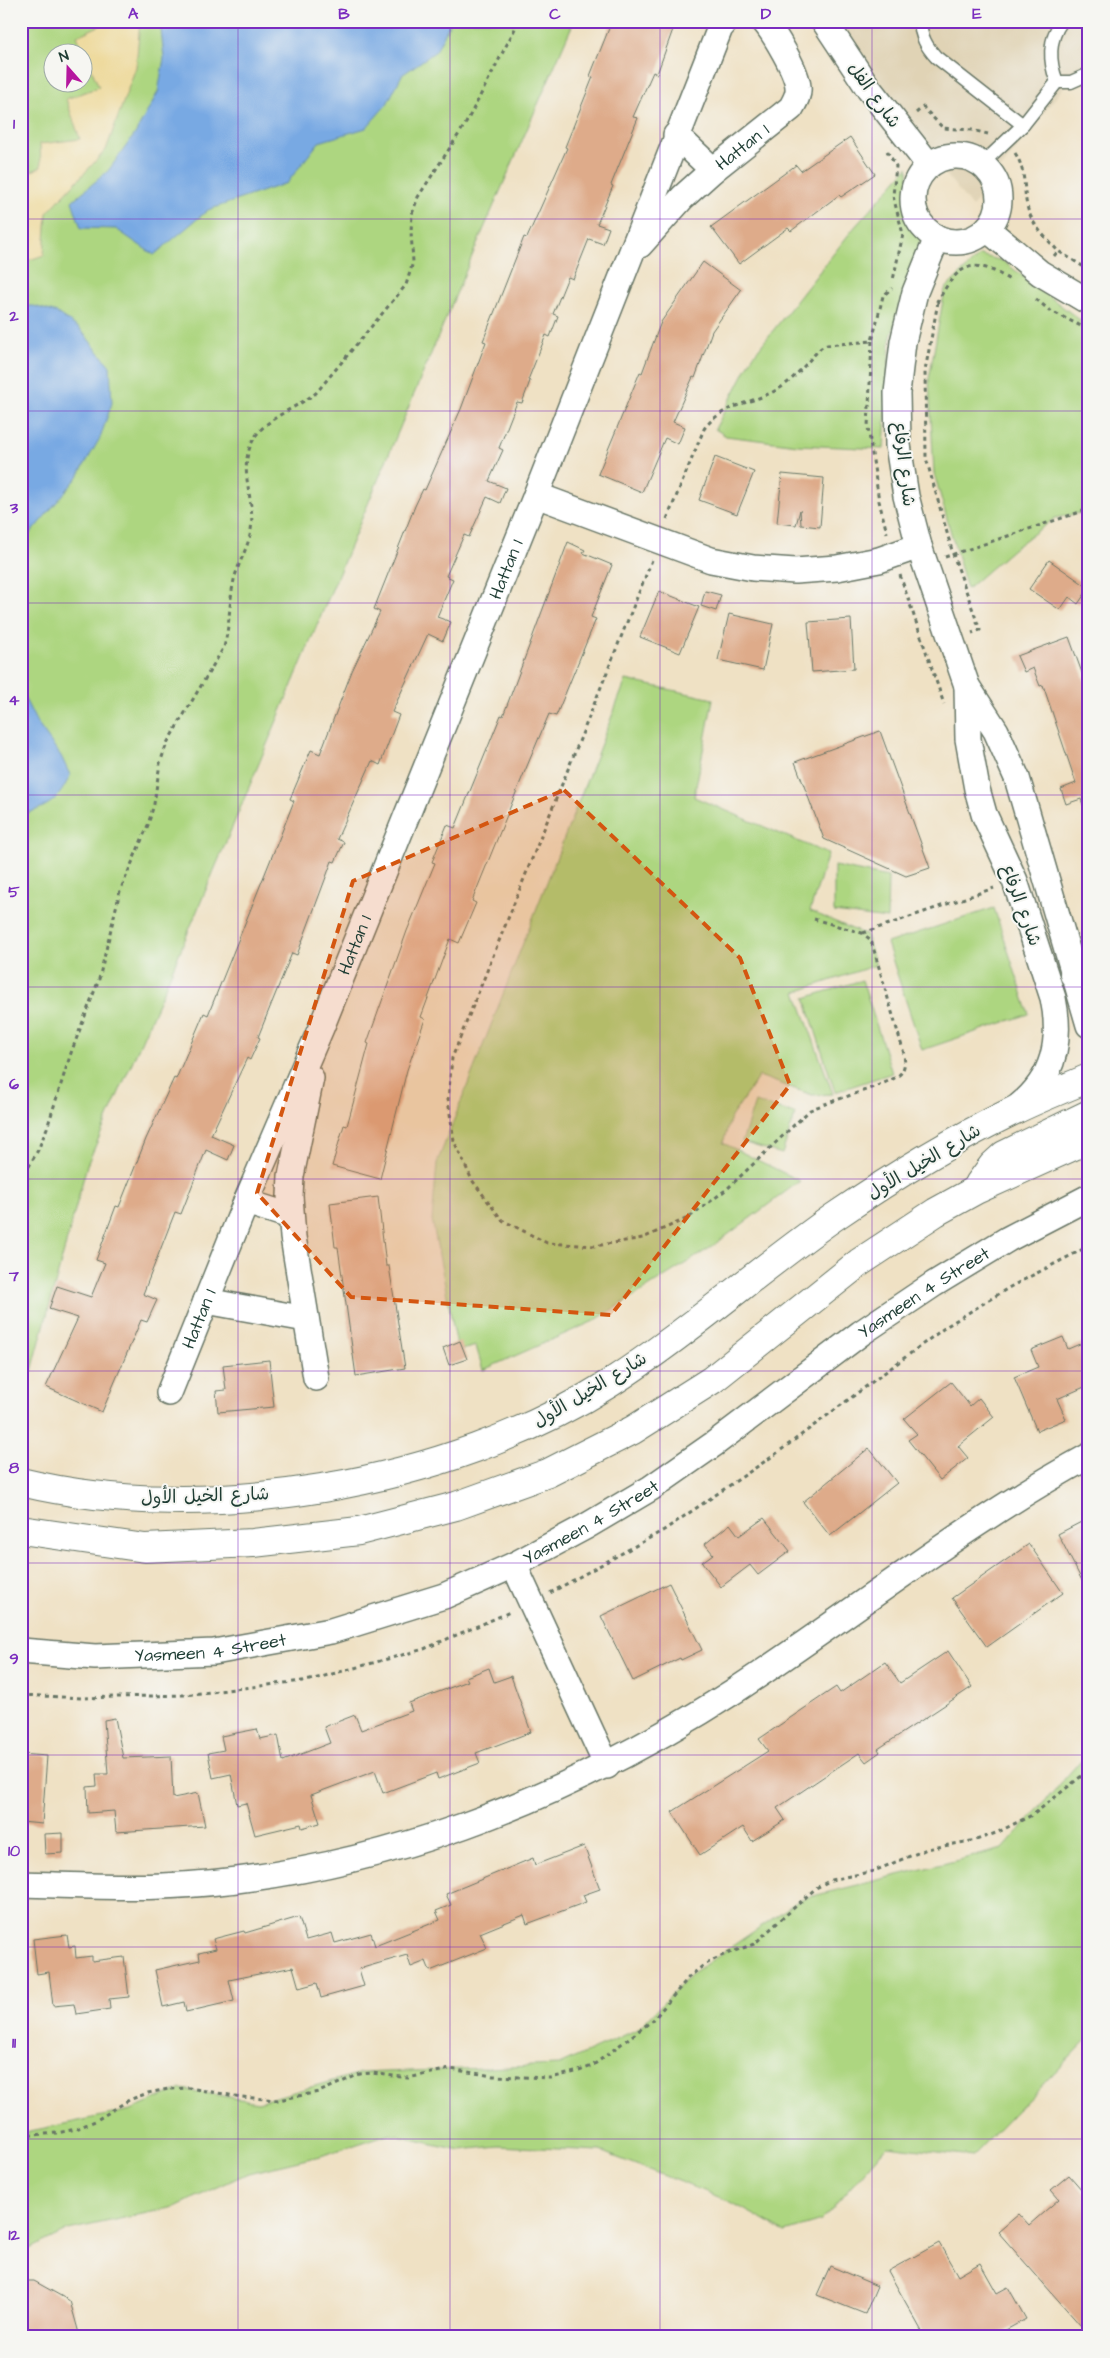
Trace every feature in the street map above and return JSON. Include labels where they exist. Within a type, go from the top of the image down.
[{"type":"main road","name":"شارع الخيل الأول","points":[[21,1482],[52,1489],[150,1500],[250,1497],[347,1483],[440,1460],[523,1429],[608,1384],[676,1336],[826,1224],[892,1179],[1012,1112],[1089,1078]]},
{"type":"main road","points":[[976,1190],[983,1176],[1004,1155],[1089,1114]]},
{"type":"main road","points":[[21,1530],[145,1548],[253,1543],[359,1531],[456,1506],[539,1476],[633,1430],[712,1380],[860,1262],[936,1212],[976,1190],[1089,1139]]},
{"type":"street","name":"Hattan 1","points":[[169,1393],[246,1202],[321,1028],[536,495],[676,135],[720,28],[726,21]]},
{"type":"street","name":"Hattan 1","points":[[628,259],[683,198],[713,170],[791,108],[797,98],[798,87],[795,75],[764,21]]},
{"type":"street","name":"شارع الفل","points":[[824,21],[842,50],[898,128],[929,165]]},
{"type":"street","points":[[676,135],[713,170]]},
{"type":"street","points":[[956,156],[969,158],[982,164],[992,175],[998,188],[999,203],[995,217],[987,230],[976,238],[963,242],[949,242],[937,238],[925,229],[916,217],[913,203],[914,189],[919,176],[929,165],[942,158],[956,156]]},
{"type":"street","points":[[987,230],[1040,272],[1089,302]]},
{"type":"street","name":"شارع الرفاع","points":[[937,238],[904,290],[901,359],[897,393],[898,445],[906,496],[922,555],[967,686],[996,731],[1017,778],[1082,984],[1089,1025]]},
{"type":"street","points":[[536,495],[711,560],[752,568],[795,571],[837,568],[893,555],[922,555]]},
{"type":"street","name":"شارع الرفاع","points":[[967,686],[968,739],[977,790],[1000,887],[1053,998],[1058,1031],[1051,1067],[1041,1084],[1012,1112]]},
{"type":"street","points":[[316,1378],[290,1216],[291,1176],[321,1028]]},
{"type":"street","name":"Yasmeen 4 Street","points":[[21,1651],[96,1657],[214,1652],[340,1628],[444,1596],[514,1565],[585,1528],[651,1488],[714,1444],[861,1333],[934,1284],[1008,1239],[1089,1198]]},
{"type":"street","points":[[246,1202],[290,1216]]},
{"type":"street","points":[[206,1301],[306,1318]]},
{"type":"street","points":[[21,1884],[163,1886],[256,1877],[347,1860],[445,1833],[523,1805],[607,1766],[736,1690],[976,1523],[1089,1456]]},
{"type":"street","points":[[514,1565],[607,1766]]},
{"type":"lane","points":[[920,21],[921,35],[927,48],[1023,125]]},
{"type":"lane","points":[[1057,82],[1052,69],[1051,54],[1053,39],[1062,21]]},
{"type":"lane","points":[[1057,82],[1071,82],[1089,74]]},
{"type":"lane","points":[[982,164],[1023,125],[1057,82]]},
{"type":"path","points":[[21,1181],[38,1150],[47,1128],[68,1061],[99,979],[120,891],[148,825],[154,804],[160,763],[167,743],[224,647],[228,631],[234,580],[251,533],[252,517],[245,466],[249,449],[258,433],[271,421],[302,404],[328,380],[406,285],[413,262],[412,214],[418,197],[466,123],[519,21]]},
{"type":"path","points":[[904,290],[903,234],[893,196],[896,166],[881,141],[923,107],[943,128],[972,130],[998,137],[1006,142],[1017,154],[1024,171],[1030,216],[1039,230],[1058,251]]},
{"type":"path","points":[[925,649],[980,630],[953,554],[926,458],[925,371],[938,301],[949,281],[956,274],[973,267],[991,268],[1013,282]]},
{"type":"path","points":[[1040,272],[1027,292],[1049,310],[1089,330]]},
{"type":"path","points":[[938,301],[904,290],[883,296],[872,340],[868,427],[879,500],[893,555],[941,699],[945,706]]},
{"type":"path","points":[[814,919],[862,933],[868,937],[872,944],[904,1050],[906,1063],[901,1074],[890,1080],[825,1102],[810,1110],[727,1189],[688,1218],[643,1238],[595,1246],[547,1243],[502,1220],[472,1180],[454,1142],[448,1100],[452,1058],[466,1019],[704,429],[710,420],[728,408],[753,401],[793,378],[821,348],[827,345],[872,340]]},
{"type":"path","points":[[922,555],[953,554],[1089,509]]},
{"type":"path","points":[[862,933],[1000,887]]},
{"type":"path","points":[[21,2136],[57,2133],[76,2128],[95,2121],[130,2100],[148,2093],[168,2089],[189,2088],[241,2097],[278,2100],[319,2092],[360,2074],[372,2073],[408,2078],[450,2069],[493,2076],[552,2078],[579,2072],[592,2066],[653,2020],[689,1977],[704,1965],[720,1956],[754,1944],[816,1888],[831,1880],[874,1870],[927,1850],[976,1840],[1003,1830],[1034,1814],[1089,1770]]},
{"type":"highlighted area","points":[[564,790],[740,958],[790,1085],[611,1315],[351,1297],[257,1193],[353,881]]},
{"type":"shaded area","points":[[824,21],[1089,21],[1089,54],[972,207]]},
{"type":"green space","points":[[21,21],[574,21],[475,249],[163,992],[87,1165],[21,1412]]},
{"type":"green space","points":[[908,167],[909,212],[922,235],[890,340],[884,449],[798,445],[726,436],[715,429],[753,356],[853,229]]},
{"type":"green space","points":[[980,255],[1003,261],[1089,327],[1089,511],[1055,518],[1013,549],[967,589],[934,473],[929,379],[945,289]]},
{"type":"green space","points":[[626,680],[713,699],[694,797],[828,854],[810,911],[866,935],[876,965],[796,992],[833,1094],[812,1095],[759,1076],[731,1117],[723,1143],[800,1181],[710,1248],[594,1321],[483,1370],[476,1346],[458,1351],[432,1220],[437,1163]]},
{"type":"green space","points":[[834,866],[888,877],[887,919],[834,912]]},
{"type":"green space","points":[[994,908],[1029,1014],[922,1050],[887,943]]},
{"type":"green space","points":[[862,980],[892,1073],[835,1092],[805,998]]},
{"type":"green space","points":[[755,1102],[795,1114],[782,1154],[742,1142]]},
{"type":"green space","points":[[1089,1751],[1089,2037],[973,2156],[887,2146],[821,2221],[785,2232],[729,2201],[600,2151],[499,2146],[460,2150],[388,2134],[324,2155],[248,2173],[175,2207],[68,2230],[21,2253],[21,2133],[131,2110],[182,2089],[258,2102],[361,2073],[559,2065],[638,2029],[690,1975],[801,1899],[1003,1849]]},
{"type":"sand","points":[[110,21],[140,21],[136,67],[106,150],[47,213],[44,255],[21,263],[21,176],[41,167],[40,144],[80,139],[66,99],[85,92],[92,92],[92,90],[99,87],[92,71],[92,42],[80,42],[77,36]]},
{"type":"water","points":[[160,21],[451,21],[436,51],[402,75],[387,104],[366,128],[319,142],[287,183],[208,210],[154,255],[116,229],[81,228],[72,201],[108,171],[135,134],[158,92],[164,58]]},
{"type":"water","points":[[21,306],[34,306],[57,313],[80,329],[110,366],[112,403],[100,438],[77,478],[29,535],[21,556]]},
{"type":"water","points":[[21,691],[37,723],[61,756],[70,775],[62,791],[52,802],[21,815]]},
{"type":"building","points":[[612,21],[676,21],[657,74],[653,72],[633,117],[638,118],[597,224],[609,228],[603,244],[589,239],[573,279],[568,277],[553,314],[558,316],[550,337],[546,335],[528,380],[530,381],[522,403],[517,402],[499,448],[503,450],[489,481],[506,488],[500,503],[487,497],[469,537],[464,535],[446,576],[453,579],[437,617],[451,622],[443,641],[428,634],[392,712],[399,715],[380,765],[372,761],[337,839],[344,842],[335,862],[332,861],[297,955],[292,953],[258,1037],[260,1038],[250,1060],[247,1058],[211,1135],[234,1145],[228,1160],[206,1150],[181,1214],[175,1212],[143,1294],[157,1300],[147,1322],[141,1320],[102,1412],[46,1387],[78,1318],[49,1309],[57,1286],[91,1297],[105,1263],[96,1260],[116,1206],[119,1207],[146,1139],[174,1078],[176,1079],[204,1013],[208,1015],[294,801],[290,799],[311,750],[320,754],[352,671],[380,612],[374,609],[415,506],[423,489],[425,490],[461,409],[486,342],[483,341],[524,237],[527,238],[567,148],[565,147],[593,77],[590,76]]},
{"type":"building","points":[[850,137],[875,174],[841,197],[839,195],[791,231],[788,228],[739,264],[711,227],[796,165],[801,171]]},
{"type":"building","points":[[703,262],[741,290],[712,331],[695,378],[693,377],[673,422],[685,427],[678,444],[665,438],[642,492],[598,474],[640,372],[642,373],[661,322]]},
{"type":"building","points":[[715,457],[754,472],[737,514],[699,500]]},
{"type":"building","points":[[782,474],[824,478],[820,527],[801,525],[800,510],[796,525],[777,523]]},
{"type":"building","points":[[568,542],[585,550],[583,553],[612,565],[591,617],[596,619],[556,716],[549,714],[472,901],[476,903],[459,943],[450,939],[421,1017],[425,1019],[407,1070],[380,1179],[332,1166],[344,1125],[347,1126],[369,1044],[367,1043],[407,931],[435,863],[432,862],[447,825],[455,828],[501,715],[503,716]]},
{"type":"building","points":[[1049,560],[1089,588],[1078,604],[1069,597],[1060,610],[1029,589]]},
{"type":"building","points":[[659,591],[699,607],[680,653],[640,637]]},
{"type":"building","points":[[705,591],[721,595],[716,611],[701,606]]},
{"type":"building","points":[[729,614],[773,624],[763,670],[718,660]]},
{"type":"building","points":[[851,619],[854,669],[812,672],[808,622]]},
{"type":"building","points":[[1069,637],[1085,681],[1089,680],[1089,813],[1086,813],[1081,799],[1066,804],[1061,789],[1076,783],[1043,685],[1040,686],[1033,668],[1024,672],[1017,656]]},
{"type":"building","points":[[880,731],[930,868],[906,876],[824,839],[795,762]]},
{"type":"building","points":[[378,1197],[386,1266],[389,1266],[405,1368],[356,1376],[338,1247],[335,1247],[330,1203]]},
{"type":"building","points":[[1063,1337],[1068,1349],[1089,1340],[1089,1385],[1057,1399],[1066,1419],[1037,1431],[1014,1377],[1038,1367],[1031,1350]]},
{"type":"building","points":[[460,1341],[467,1359],[449,1365],[443,1348]]},
{"type":"building","points":[[269,1360],[274,1407],[218,1412],[216,1391],[226,1390],[223,1365]]},
{"type":"building","points":[[951,1382],[970,1406],[979,1398],[994,1417],[958,1446],[968,1458],[940,1480],[908,1440],[917,1434],[904,1419]]},
{"type":"building","points":[[869,1448],[897,1483],[830,1536],[803,1502]]},
{"type":"building","points":[[764,1518],[790,1551],[758,1575],[750,1565],[721,1587],[702,1562],[713,1554],[705,1544],[730,1524],[739,1536]]},
{"type":"building","points":[[1089,1518],[1089,1594],[1058,1534]]},
{"type":"building","points":[[1029,1544],[1063,1593],[987,1647],[952,1598]]},
{"type":"building","points":[[669,1583],[702,1650],[681,1660],[680,1658],[633,1681],[601,1616]]},
{"type":"building","points":[[948,1651],[972,1687],[878,1749],[880,1752],[866,1762],[859,1753],[777,1808],[785,1820],[752,1841],[743,1827],[700,1855],[672,1812],[768,1751],[759,1739],[836,1687],[840,1693],[885,1662],[900,1683]]},
{"type":"building","points":[[489,1668],[494,1682],[511,1676],[531,1732],[476,1753],[480,1763],[438,1779],[436,1773],[383,1793],[375,1771],[311,1795],[320,1823],[302,1828],[301,1824],[255,1835],[246,1803],[237,1805],[231,1774],[213,1778],[208,1753],[224,1750],[221,1736],[257,1729],[260,1739],[278,1735],[283,1761],[330,1743],[324,1727],[355,1715],[361,1730],[412,1711],[409,1703],[468,1681],[466,1677]]},
{"type":"building","points":[[115,1718],[123,1758],[171,1756],[173,1798],[198,1793],[205,1826],[116,1832],[114,1811],[88,1813],[87,1787],[97,1786],[96,1774],[108,1774],[104,1720]]},
{"type":"building","points":[[21,1754],[47,1756],[42,1824],[21,1822]]},
{"type":"building","points":[[63,1833],[63,1853],[45,1854],[44,1834]]},
{"type":"building","points":[[584,1846],[600,1889],[583,1895],[586,1902],[527,1924],[524,1915],[480,1933],[487,1948],[430,1971],[426,1961],[411,1967],[407,1955],[359,1969],[364,1986],[321,1998],[317,1983],[299,1988],[293,1967],[229,1980],[234,2001],[186,2012],[184,2002],[163,2007],[155,1970],[200,1960],[199,1953],[216,1949],[213,1939],[244,1931],[245,1933],[299,1917],[306,1940],[332,1933],[335,1943],[371,1933],[375,1946],[440,1920],[436,1911],[451,1905],[446,1894],[533,1858],[535,1865]]},
{"type":"building","points":[[67,1935],[69,1947],[75,1946],[76,1958],[92,1956],[92,1961],[124,1957],[129,1997],[109,1999],[110,2009],[76,2014],[74,2004],[53,2006],[49,1972],[37,1974],[33,1939]]},
{"type":"building","points":[[1069,2175],[1089,2198],[1089,2335],[998,2232],[1019,2214],[1029,2225],[1059,2199],[1051,2190]]},
{"type":"building","points":[[939,2243],[958,2276],[980,2263],[997,2293],[1008,2287],[1026,2319],[993,2337],[925,2337],[888,2271]]},
{"type":"building","points":[[830,2266],[877,2286],[865,2314],[817,2295]]},
{"type":"building","points":[[21,2281],[34,2281],[70,2301],[80,2337],[21,2337]]}]
